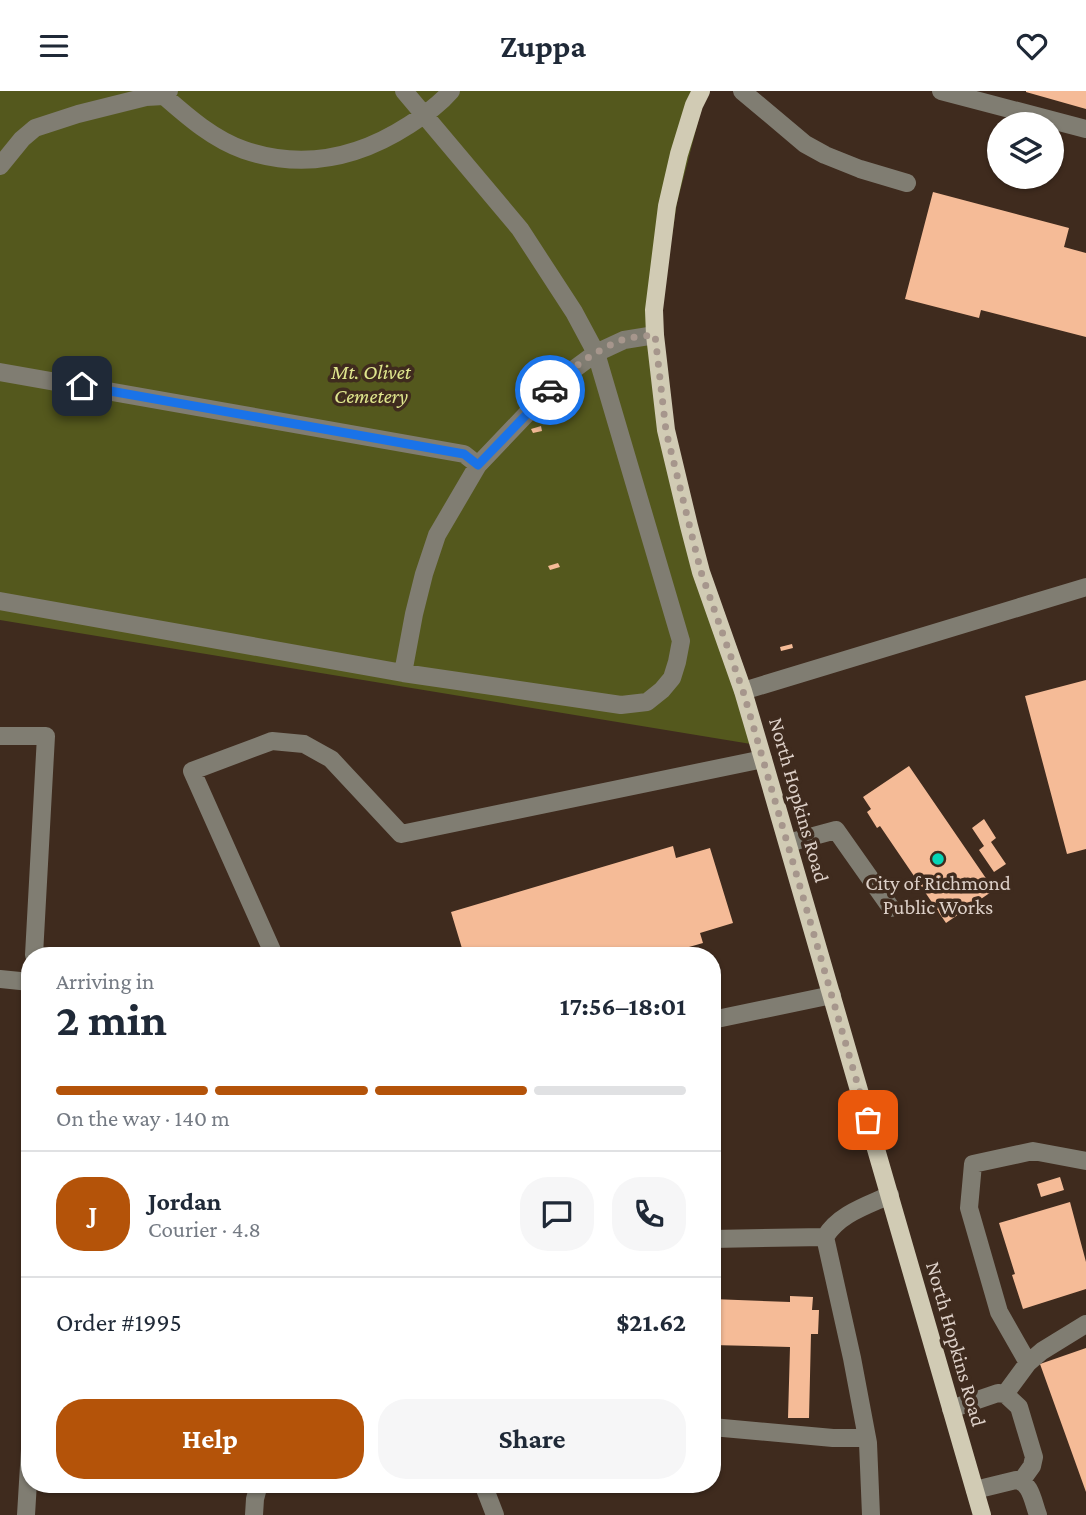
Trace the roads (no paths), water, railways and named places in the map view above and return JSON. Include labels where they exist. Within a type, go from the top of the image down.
[{"type":"main road","name":"North Hopkins Road","points":[[701,91],[679,154],[667,206],[654,310],[666,431],[701,572],[743,691],[982,1515]]},
{"type":"lane","points":[[0,601],[403,673],[621,705],[647,702],[672,678],[681,641],[596,353],[574,312],[520,229],[404,91]]},
{"type":"lane","points":[[0,166],[22,139],[35,128],[78,114],[166,93],[197,124],[244,149],[304,161],[335,157],[365,149],[390,137],[425,115],[451,91]]},
{"type":"lane","points":[[742,91],[805,144],[860,169],[907,183]]},
{"type":"lane","points":[[941,91],[983,96],[1086,129]]},
{"type":"lane","points":[[403,673],[424,573],[437,535],[478,465],[558,381],[596,353],[624,340],[655,335]]},
{"type":"lane","points":[[0,372],[464,454],[478,465]]},
{"type":"lane","points":[[743,691],[1086,587]]},
{"type":"lane","points":[[0,736],[46,736],[34,947]]},
{"type":"lane","points":[[270,947],[192,771],[272,741],[304,744],[331,759],[401,834],[763,759]]},
{"type":"lane","points":[[788,843],[836,830],[891,908]]},
{"type":"lane","points":[[0,979],[21,981]]},
{"type":"lane","points":[[721,1018],[832,995]]},
{"type":"lane","points":[[1028,1363],[999,1312],[969,1207],[974,1164],[1033,1151],[1086,1161]]},
{"type":"lane","points":[[871,1515],[867,1438],[825,1237],[832,1226],[850,1214],[890,1195]]},
{"type":"lane","points":[[721,1240],[825,1237]]},
{"type":"lane","points":[[1005,1394],[1028,1363],[1042,1351],[1086,1324]]},
{"type":"lane","points":[[951,1409],[998,1393],[1005,1394],[1019,1407],[1034,1457],[1032,1466],[1022,1481]]},
{"type":"lane","points":[[721,1428],[867,1438]]},
{"type":"lane","points":[[975,1490],[1016,1480],[1022,1481],[1027,1484],[1038,1515]]},
{"type":"lane","points":[[26,1515],[27,1493]]},
{"type":"lane","points":[[254,1515],[257,1493]]},
{"type":"lane","points":[[486,1493],[495,1515]]},
{"type":"place","name":"City of Richmond Public Works","points":[[938,859]]},
{"type":"park label","name":"Mt. Olivet Cemetery","points":[[371,384]]}]
